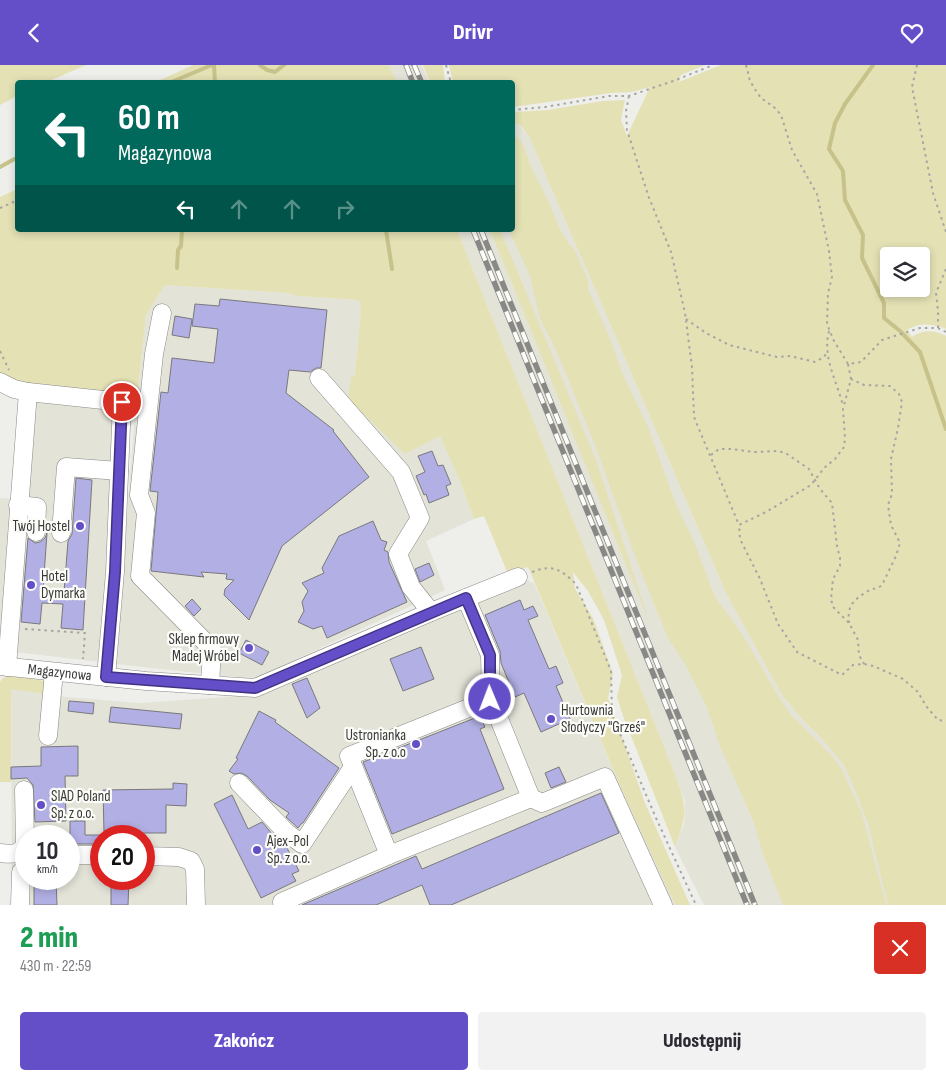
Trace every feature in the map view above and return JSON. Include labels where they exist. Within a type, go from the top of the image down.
[{"type":"lane","points":[[162,313],[154,354],[139,495],[146,513],[140,576],[212,649],[210,685]]},
{"type":"lane","points":[[318,378],[401,472],[420,518],[398,555],[411,587],[431,612]]},
{"type":"lane","points":[[0,382],[14,389],[28,392],[122,402],[115,572],[106,677]]},
{"type":"lane","points":[[4,667],[10,627],[28,392]]},
{"type":"lane","points":[[61,533],[66,467],[119,471]]},
{"type":"lane","points":[[18,505],[37,507],[36,532]]},
{"type":"lane","name":"Magazynowa","points":[[4,667],[255,688],[431,612],[518,577]]},
{"type":"lane","points":[[466,598],[490,655],[490,699],[531,798],[542,803],[605,777],[663,905]]},
{"type":"lane","points":[[48,736],[54,672]]},
{"type":"lane","points":[[389,855],[349,756],[490,699]]},
{"type":"lane","points":[[239,783],[287,833],[302,844],[353,767]]},
{"type":"lane","points":[[13,854],[23,849],[26,841],[24,790]]},
{"type":"lane","points":[[284,905],[282,902],[389,855],[531,798]]},
{"type":"lane","points":[[155,856],[179,857],[191,861],[195,869],[196,905]]},
{"type":"lane","points":[[20,890],[20,905]]},
{"type":"path","points":[[446,65],[450,80]]},
{"type":"path","points":[[515,110],[545,107],[609,96],[629,96],[713,65]]},
{"type":"path","points":[[746,65],[750,81],[756,91],[761,98],[781,115],[792,149],[817,195],[832,277],[828,293],[826,324],[828,331],[848,364],[851,379],[843,409]]},
{"type":"path","points":[[917,65],[912,87],[933,193],[946,232]]},
{"type":"path","points":[[629,96],[626,111],[627,131],[648,195],[671,252],[686,319],[692,367],[694,417],[739,525],[740,539],[760,579],[778,624],[797,652],[842,675],[853,665],[864,664],[903,679],[918,693],[938,720],[946,721]]},
{"type":"path","points":[[0,208],[15,201]]},
{"type":"path","points":[[938,328],[936,293],[946,269]]},
{"type":"path","points":[[686,319],[724,343],[777,357],[790,356],[815,362],[824,357],[827,352]]},
{"type":"path","points":[[848,364],[861,362],[882,341],[920,328],[938,328],[946,332]]},
{"type":"path","points":[[739,525],[766,512],[811,485],[844,447],[843,409],[827,352],[828,331]]},
{"type":"path","points":[[851,379],[864,385],[890,386],[900,394],[902,407],[891,459],[892,494],[888,505],[891,525],[900,543],[899,551],[882,585],[879,588],[867,591],[847,613],[849,623],[858,641],[859,655],[864,664]]},
{"type":"path","points":[[710,455],[719,449],[754,452],[779,451],[809,469],[832,503],[840,566],[833,579],[831,599],[833,607],[849,623]]},
{"type":"path","points":[[518,577],[546,567],[565,573],[576,584],[610,671],[612,715],[696,905]]},
{"type":"path","points":[[10,627],[85,633],[82,666]]},
{"type":"shaded area","points":[[0,65],[86,65],[52,80],[15,80],[15,97],[0,105]]},
{"type":"shaded area","points":[[193,65],[389,65],[396,80],[160,80]]},
{"type":"shaded area","points":[[389,65],[422,65],[428,80],[396,80]]},
{"type":"shaded area","points":[[423,65],[443,65],[445,80],[429,80]]},
{"type":"shaded area","points":[[449,65],[705,65],[681,75],[679,82],[721,65],[946,65],[946,329],[926,325],[912,327],[907,330],[912,337],[929,331],[946,336],[946,905],[888,905],[868,824],[850,778],[843,764],[782,695],[727,595],[529,136],[521,126],[515,123],[515,112],[548,110],[603,101],[625,100],[621,120],[627,136],[650,87],[632,92],[611,93],[515,107],[515,80],[453,80]]},
{"type":"shaded area","points":[[515,123],[529,136],[727,595],[782,695],[843,764],[850,778],[868,824],[889,905],[704,905],[675,847],[684,824],[685,802],[673,769],[458,232],[491,232],[646,613],[597,462],[499,232],[515,232]]},
{"type":"shaded area","points":[[515,137],[524,146],[531,167],[548,200],[559,228],[575,250],[588,281],[588,289],[608,334],[623,375],[648,427],[675,502],[695,544],[714,595],[742,634],[792,716],[832,756],[842,770],[862,814],[886,905],[783,905],[763,854],[753,820],[720,746],[707,707],[684,662],[669,640],[658,614],[595,445],[556,350],[541,321],[530,276],[510,232],[515,232]]},
{"type":"shaded area","points":[[15,190],[15,232],[458,232],[673,769],[684,808],[684,816],[675,847],[622,713],[617,697],[622,675],[604,620],[588,591],[573,572],[575,589],[593,618],[613,674],[608,698],[645,803],[690,905],[676,905],[669,892],[622,790],[528,567],[508,574],[484,516],[474,519],[440,436],[405,454],[348,399],[351,377],[355,375],[361,309],[359,300],[165,285],[146,315],[135,415],[121,417],[90,396],[33,392],[0,374],[0,197]]},
{"type":"shaded area","points":[[491,232],[501,232],[597,462],[650,624]]},
{"type":"shaded area","points":[[165,285],[359,300],[361,309],[355,375],[351,378],[440,435],[474,519],[426,541],[445,590],[254,679],[115,664],[135,415],[146,315]]},
{"type":"shaded area","points":[[33,392],[90,396],[121,417],[100,662],[15,652]]},
{"type":"shaded area","points":[[0,498],[16,499],[0,630]]},
{"type":"shaded area","points":[[518,577],[534,583],[622,790],[676,905],[12,905],[11,688],[66,697],[139,703],[228,697],[255,692]]},
{"type":"shaded area","points":[[11,675],[44,681],[46,694],[11,689],[11,782],[0,782],[0,682],[3,678]]},
{"type":"building","points":[[220,299],[327,310],[321,368],[316,368],[310,372],[289,370],[286,393],[334,430],[369,477],[282,546],[249,620],[224,595],[225,589],[234,580],[226,579],[227,574],[201,572],[204,577],[151,571],[158,492],[150,491],[161,392],[168,393],[172,358],[214,363],[218,329],[192,326],[195,304],[219,306]]},
{"type":"building","points":[[175,316],[192,319],[189,338],[172,335]]},
{"type":"building","points":[[432,451],[438,466],[443,465],[451,484],[446,486],[449,495],[429,503],[416,476],[425,472],[418,456]]},
{"type":"building","points":[[76,478],[92,480],[83,630],[61,628],[63,604],[42,603],[40,624],[21,622],[28,538],[35,543],[40,542],[47,533],[43,590],[64,592],[68,541],[72,534]]},
{"type":"building","points":[[373,521],[381,540],[387,542],[384,550],[388,552],[389,562],[407,602],[327,638],[322,626],[313,629],[298,622],[304,611],[302,602],[308,591],[302,583],[324,573],[322,568],[339,536]]},
{"type":"building","points":[[429,563],[434,575],[420,582],[415,569]]},
{"type":"building","points":[[192,599],[201,609],[194,616],[185,606]]},
{"type":"building","points":[[520,600],[524,610],[533,606],[538,616],[528,620],[549,669],[556,666],[563,683],[556,686],[570,719],[541,732],[524,693],[515,697],[501,663],[500,651],[485,615]]},
{"type":"building","points":[[246,640],[269,652],[262,665],[239,653]]},
{"type":"building","points":[[421,647],[434,679],[403,691],[390,659]]},
{"type":"building","points":[[307,678],[320,708],[307,718],[292,684]]},
{"type":"building","points":[[69,701],[94,703],[93,714],[68,711]]},
{"type":"building","points":[[111,707],[182,714],[180,729],[109,722]]},
{"type":"building","points":[[259,711],[276,720],[275,722],[339,768],[298,828],[286,817],[289,813],[270,800],[247,776],[241,773],[234,774],[229,771],[238,759],[236,758]]},
{"type":"building","points":[[480,716],[485,727],[480,729],[504,789],[392,834],[363,762]]},
{"type":"building","points":[[78,746],[78,776],[65,776],[66,821],[35,822],[33,785],[27,778],[11,779],[11,767],[41,766],[41,747]]},
{"type":"building","points":[[559,767],[566,782],[551,788],[545,773]]},
{"type":"building","points":[[173,783],[187,784],[186,806],[166,805],[166,833],[155,833],[155,825],[104,825],[103,790],[173,789]]},
{"type":"building","points":[[601,793],[619,833],[451,905],[430,905],[422,885],[376,905],[302,905],[416,856],[422,869]]},
{"type":"building","points":[[232,795],[248,829],[262,822],[286,846],[299,871],[292,874],[296,881],[261,898],[214,804]]},
{"type":"building","points":[[70,821],[85,821],[85,835],[90,835],[90,844],[80,844],[80,825],[70,825]]},
{"type":"building","points":[[34,890],[56,890],[57,905],[34,905]]},
{"type":"building","points":[[111,890],[129,890],[128,905],[111,905]]},
{"type":"waterway","points":[[176,80],[212,65]]},
{"type":"waterway","points":[[214,65],[215,80]]},
{"type":"waterway","points":[[260,65],[267,70],[275,72],[284,65]]},
{"type":"waterway","points":[[873,65],[845,104],[835,123],[829,149],[843,171],[845,200],[863,235],[862,258],[884,303],[884,318],[900,331],[920,352],[946,429]]},
{"type":"waterway","points":[[0,167],[15,159]]},
{"type":"waterway","points":[[177,268],[182,232]]},
{"type":"waterway","points":[[386,232],[392,269]]},
{"type":"railway","points":[[406,65],[412,80]]},
{"type":"railway","points":[[414,65],[421,80]]},
{"type":"railway","points":[[474,232],[747,905]]},
{"type":"railway","points":[[482,232],[755,905]]},
{"type":"place","name":"Twój Hostel","points":[[80,526]]},
{"type":"place","name":"Hotel Dymarka","points":[[31,585]]},
{"type":"place","name":"Sklep firmowy Madej Wróbel","points":[[249,648]]},
{"type":"place","name":"Hurtownia Słodyczy \"Grześ\"","points":[[551,719]]},
{"type":"place","name":"Ustronianka Sp. z o.o","points":[[416,744]]},
{"type":"place","name":"SIAD Poland Sp. z o.o.","points":[[41,805]]},
{"type":"place","name":"Ajex-Pol Sp. z o.o.","points":[[257,850]]},
{"type":"route","points":[[122,402],[115,572],[106,677],[255,688],[466,598],[490,655],[490,699]]}]
